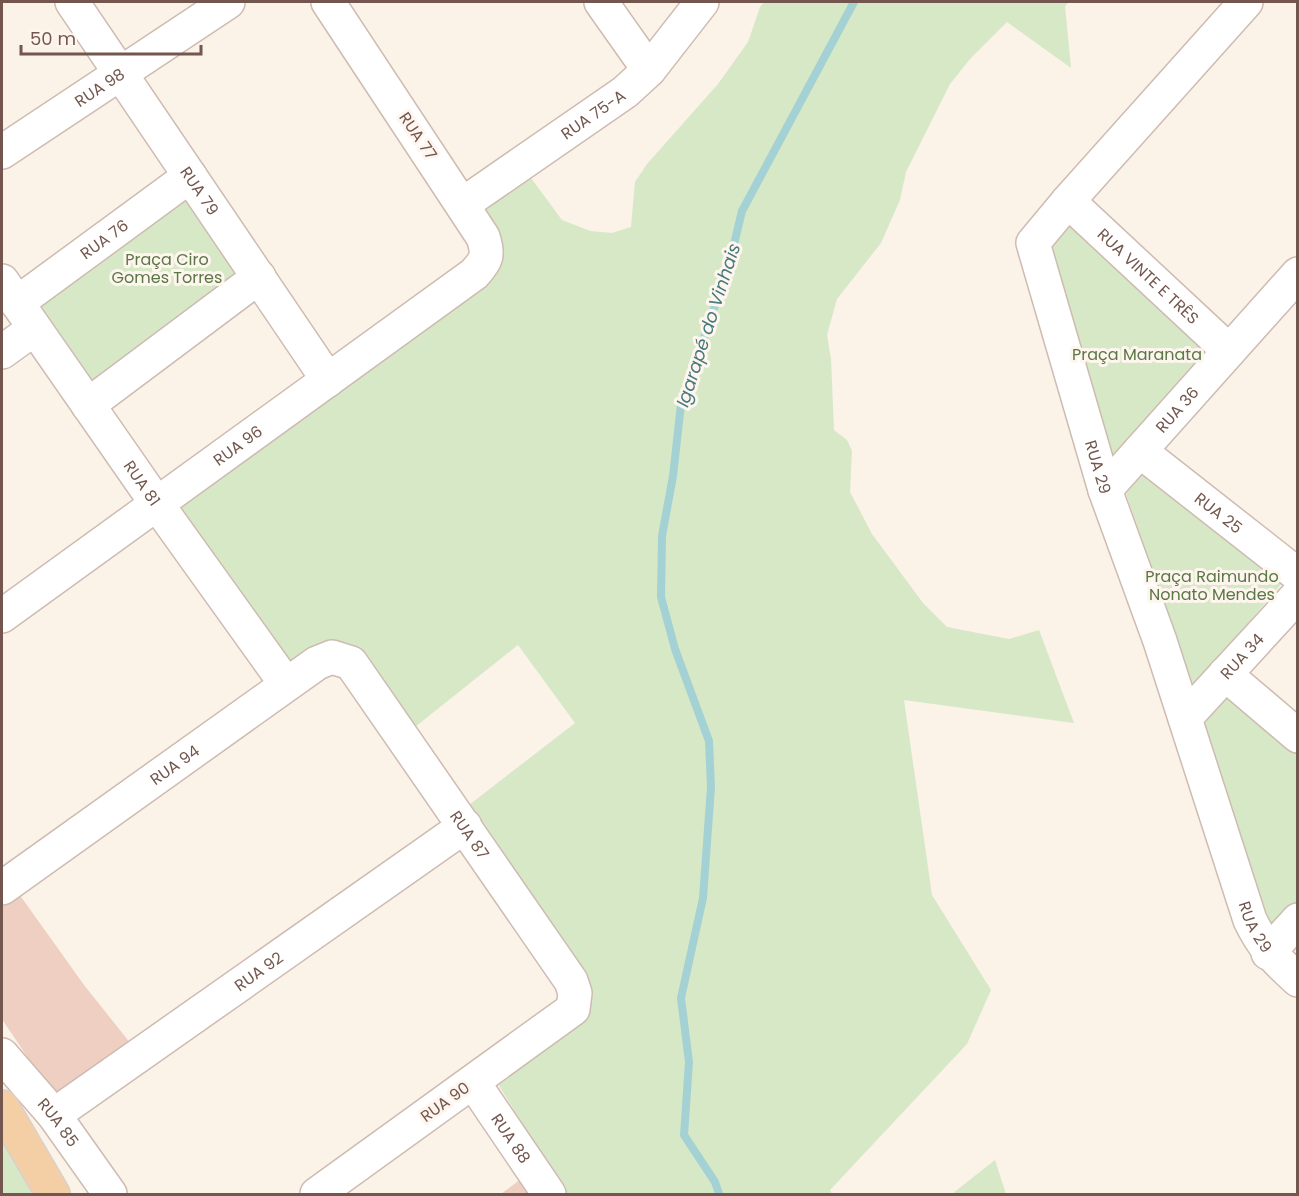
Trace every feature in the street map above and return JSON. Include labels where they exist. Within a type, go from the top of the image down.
[{"type":"main road","points":[[2,1107],[53,1194]]},
{"type":"street","name":"RUA 79","points":[[72,2],[328,380]]},
{"type":"street","name":"RUA 98","points":[[2,152],[228,2]]},
{"type":"street","name":"RUA 77","points":[[328,2],[483,237],[487,250],[485,262],[474,274]]},
{"type":"street","points":[[601,2],[649,70]]},
{"type":"street","name":"RUA 75-A","points":[[463,204],[626,92],[649,70],[702,2]]},
{"type":"street","name":"RUA 29","points":[[1246,2],[1033,243],[1105,490],[1160,641],[1250,920],[1259,940],[1268,952],[1298,980]]},
{"type":"street","name":"RUA 76","points":[[2,352],[18,304],[190,176]]},
{"type":"street","name":"RUA VINTE E TRÊS","points":[[1068,201],[1229,351]]},
{"type":"street","name":"RUA 96","points":[[2,616],[474,274]]},
{"type":"street","name":"RUA 36","points":[[1105,490],[1298,274]]},
{"type":"street","points":[[88,405],[259,277]]},
{"type":"street","name":"RUA 81","points":[[18,304],[286,684]]},
{"type":"street","name":"RUA 25","points":[[1140,451],[1298,575]]},
{"type":"street","name":"RUA 34","points":[[1185,718],[1298,595]]},
{"type":"street","name":"RUA 94","points":[[2,888],[316,663],[332,657],[351,663]]},
{"type":"street","name":"RUA 87","points":[[351,663],[572,981],[575,993],[573,1009]]},
{"type":"street","points":[[1225,674],[1298,736]]},
{"type":"street","name":"RUA 92","points":[[54,1115],[465,826]]},
{"type":"street","points":[[1268,952],[1298,920]]},
{"type":"street","name":"RUA 90","points":[[317,1194],[573,1009]]},
{"type":"street","name":"RUA 85","points":[[2,1055],[54,1115],[110,1194]]},
{"type":"street","name":"RUA 88","points":[[473,1082],[549,1194]]},
{"type":"green space","points":[[764,2],[1069,2],[1065,6],[1071,68],[1007,22],[970,59],[950,84],[906,172],[900,200],[881,243],[837,299],[827,335],[831,359],[834,430],[847,440],[852,451],[850,492],[872,534],[923,603],[947,627],[1009,639],[1039,630],[1074,723],[904,700],[932,895],[991,990],[967,1044],[830,1190],[832,1194],[566,1194],[496,1081],[579,1018],[469,805],[575,723],[518,645],[415,727],[357,654],[289,669],[164,510],[478,283],[479,200],[528,174],[562,220],[590,231],[612,233],[631,227],[635,182],[647,164],[718,84],[748,42],[760,7]]},
{"type":"green space","name":"Praça Ciro Gomes Torres","points":[[186,193],[242,275],[87,388],[29,309]]},
{"type":"green space","name":"Praça Maranata","points":[[1070,215],[1212,350],[1114,468],[1047,248]]},
{"type":"green space","name":"Praça Raimundo Nonato Mendes","points":[[1153,459],[1283,582],[1193,688],[1126,494]]},
{"type":"green space","points":[[1226,687],[1297,752],[1297,905],[1273,931],[1200,722]]},
{"type":"green space","points":[[2,1127],[48,1194],[2,1194]]},
{"type":"green space","points":[[995,1160],[1006,1194],[952,1194]]},
{"type":"building","points":[[19,894],[84,985],[131,1044],[56,1100],[2,1019],[2,907]]},
{"type":"building","points":[[521,1179],[532,1194],[501,1194]]},
{"type":"waterway","name":"Igarapé do Vinhais","points":[[719,1194],[715,1182],[684,1135],[689,1062],[681,998],[703,898],[711,787],[709,741],[675,649],[661,597],[662,536],[673,476],[681,404],[729,265],[742,211],[854,2]]}]
